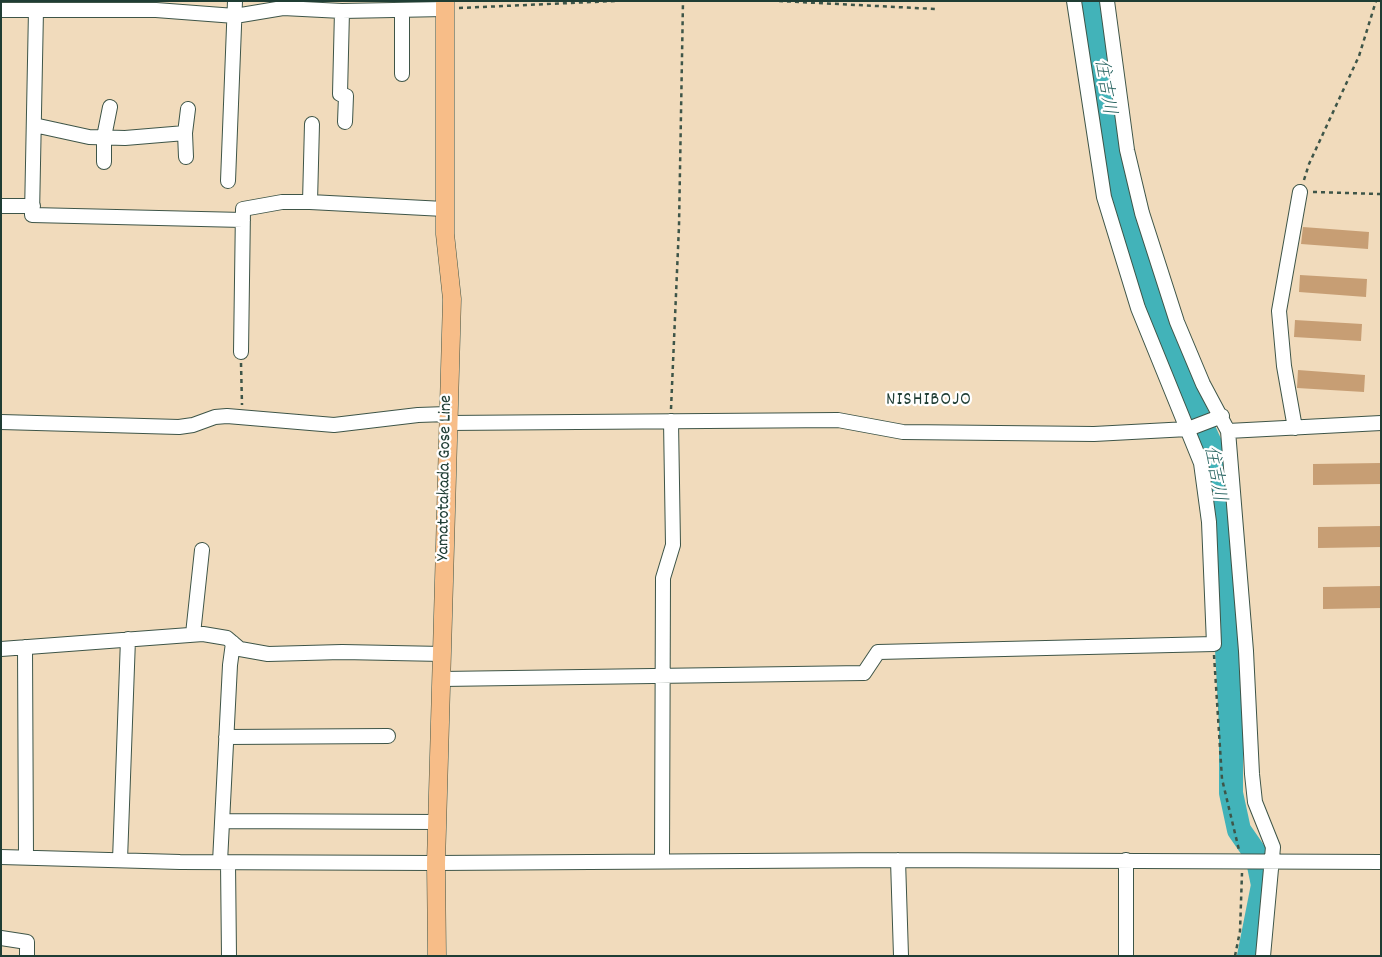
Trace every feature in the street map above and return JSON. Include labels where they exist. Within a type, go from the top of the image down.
[{"type":"main road","name":"Yamatotakada Gose Line","points":[[437,956],[436,863],[443,654],[447,419],[452,299],[446,254],[444,209],[445,5]]},
{"type":"street","points":[[228,180],[235,1]]},
{"type":"street","points":[[442,679],[864,673],[878,652],[1214,644],[1207,512],[1201,463],[1138,308],[1104,197],[1074,1]]},
{"type":"street","points":[[1107,1],[1127,150],[1142,213],[1177,322],[1203,384],[1228,430],[1246,651],[1255,802],[1273,847],[1263,956]]},
{"type":"street","points":[[1,10],[156,10],[235,16],[287,5],[342,11],[402,10],[445,5]]},
{"type":"street","points":[[36,10],[32,215],[243,220]]},
{"type":"street","points":[[402,10],[402,74]]},
{"type":"street","points":[[342,11],[340,94],[346,96],[345,122]]},
{"type":"street","points":[[104,162],[104,137],[110,107]]},
{"type":"street","points":[[186,157],[185,133],[188,109]]},
{"type":"street","points":[[310,202],[312,124]]},
{"type":"street","points":[[34,125],[89,136],[104,137],[185,133]]},
{"type":"street","points":[[1296,428],[1284,366],[1279,311],[1300,192]]},
{"type":"street","points":[[241,352],[243,209],[282,202],[310,202],[444,209]]},
{"type":"street","points":[[1,206],[33,206]]},
{"type":"street","points":[[1,422],[179,427],[193,425],[215,417],[334,425],[418,415],[447,419],[838,420],[903,432],[1094,434],[1188,429],[1222,416]]},
{"type":"street","points":[[662,860],[663,578],[673,545],[671,421]]},
{"type":"street","points":[[1228,430],[1381,423]]},
{"type":"street","points":[[193,634],[202,550]]},
{"type":"street","points":[[1,649],[193,634],[217,635],[227,638],[240,649],[268,654],[342,652],[443,654]]},
{"type":"street","points":[[120,860],[128,638]]},
{"type":"street","points":[[229,956],[222,820],[230,665],[233,643]]},
{"type":"street","points":[[25,647],[26,856]]},
{"type":"street","points":[[226,737],[388,736]]},
{"type":"street","points":[[222,820],[437,822]]},
{"type":"street","points":[[1,857],[26,856],[224,862],[436,863],[662,860],[1242,860],[1273,862],[1381,862]]},
{"type":"street","points":[[898,860],[901,956]]},
{"type":"street","points":[[1126,860],[1126,956]]},
{"type":"street","points":[[1,938],[27,942],[27,956]]},
{"type":"path","points":[[445,5],[615,1]]},
{"type":"path","points":[[671,421],[679,226],[683,1]]},
{"type":"path","points":[[779,1],[935,9]]},
{"type":"path","points":[[1376,1],[1359,56],[1309,164],[1300,192],[1381,194]]},
{"type":"path","points":[[241,352],[242,418]]},
{"type":"path","points":[[1214,644],[1222,779],[1242,860],[1240,931],[1235,956]]},
{"type":"building","points":[[1303,227],[1369,232],[1368,249],[1301,244]]},
{"type":"building","points":[[1300,275],[1367,279],[1366,297],[1299,292]]},
{"type":"building","points":[[1295,320],[1362,324],[1361,341],[1294,337]]},
{"type":"building","points":[[1298,370],[1365,375],[1364,392],[1297,388]]},
{"type":"building","points":[[1381,463],[1381,484],[1313,485],[1313,464]]},
{"type":"building","points":[[1381,526],[1381,547],[1318,548],[1318,527]]},
{"type":"building","points":[[1381,586],[1381,608],[1323,609],[1323,587]]},
{"type":"waterway","name":"住吉川","points":[[1090,1],[1115,174],[1123,209],[1165,344],[1212,448],[1220,514],[1231,727],[1231,793],[1239,830],[1257,856],[1263,885],[1249,956]]},
{"type":"district","name":"NISHIBOJO","points":[[929,401]]}]
